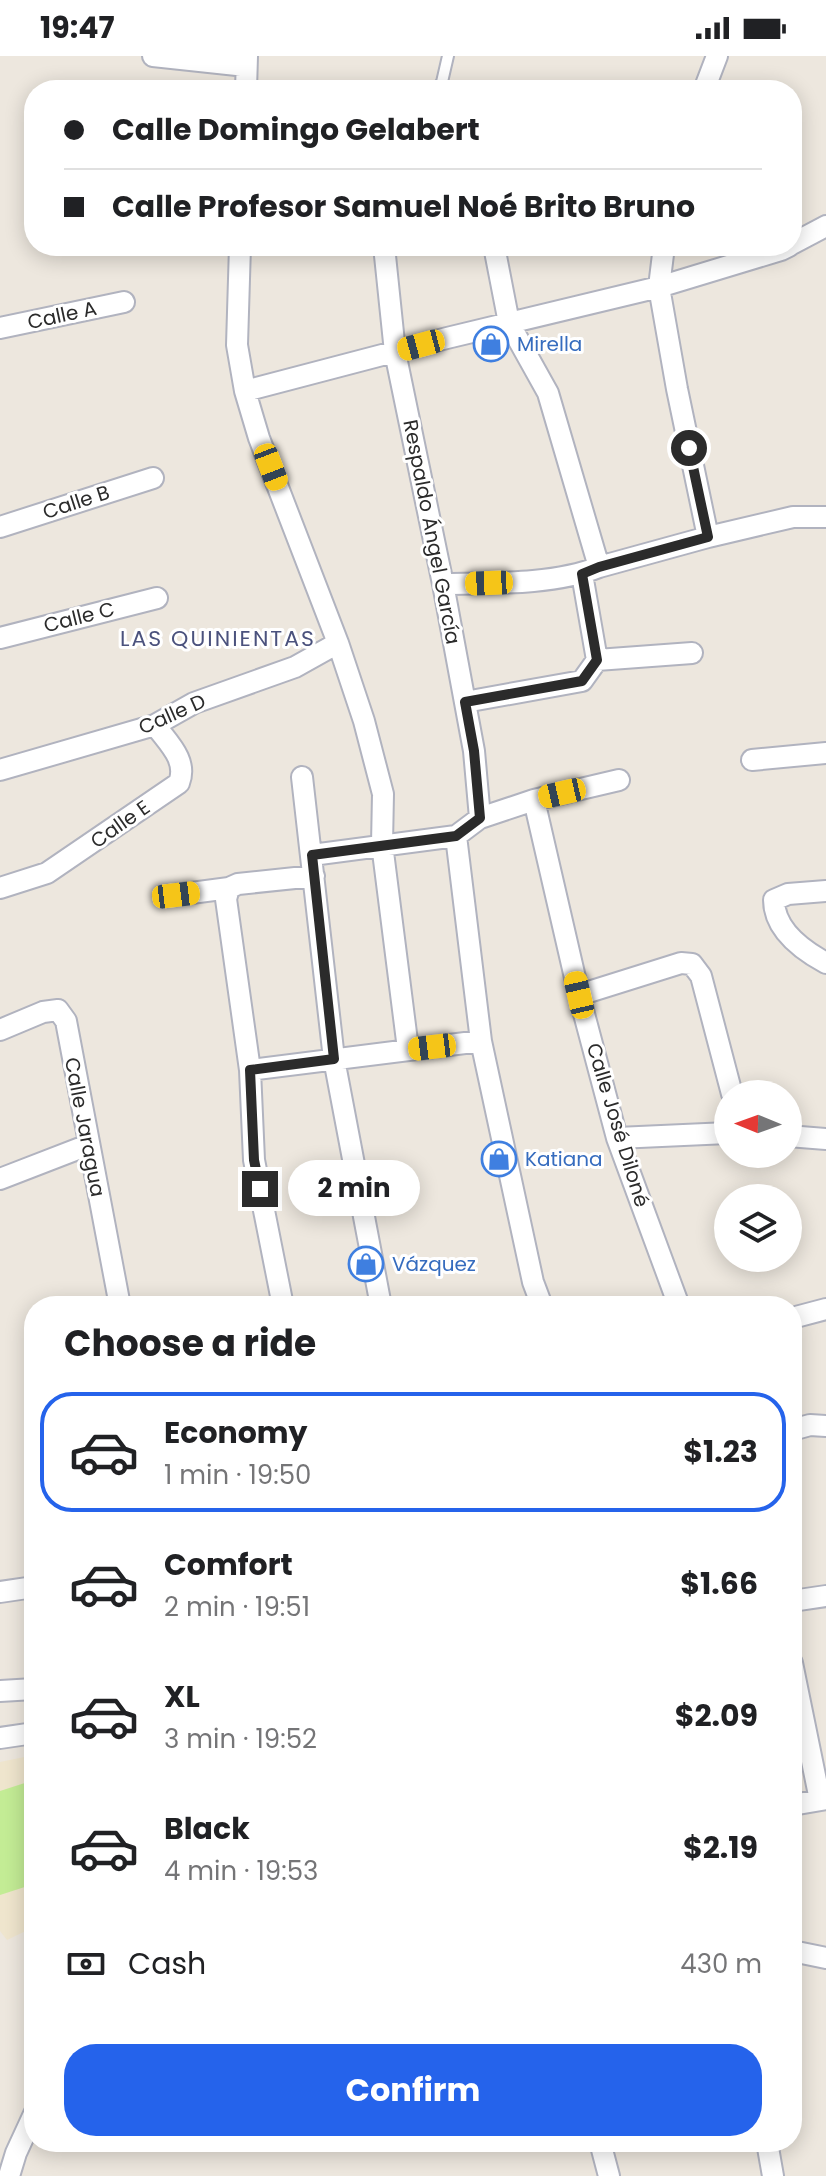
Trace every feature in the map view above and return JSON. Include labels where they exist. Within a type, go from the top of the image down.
[{"type":"street","points":[[153,56],[247,61]]},
{"type":"street","points":[[708,80],[717,56]]},
{"type":"street","points":[[802,239],[826,226]]},
{"type":"street","points":[[240,256],[237,345],[245,391],[259,438],[338,643],[364,721],[383,794],[382,844],[408,1049]]},
{"type":"street","name":"Respaldo Ángel García","points":[[385,256],[395,352],[474,751],[480,818]]},
{"type":"street","points":[[465,702],[582,681],[597,660],[590,571],[548,393],[509,323],[496,256]]},
{"type":"street","points":[[663,256],[659,287],[708,537]]},
{"type":"street","points":[[245,391],[659,287],[761,256]]},
{"type":"street","name":"Calle A","points":[[0,328],[124,302]]},
{"type":"street","name":"Calle B","points":[[0,527],[153,478]]},
{"type":"street","points":[[443,584],[512,582],[590,571],[708,537],[793,517],[826,517]]},
{"type":"street","name":"Calle C","points":[[0,638],[157,598]]},
{"type":"street","name":"Calle D","points":[[0,770],[155,725],[194,703],[295,667],[338,643]]},
{"type":"street","points":[[597,660],[692,653]]},
{"type":"street","name":"Calle E","points":[[0,888],[47,873],[179,783],[181,763],[155,725]]},
{"type":"street","points":[[752,760],[826,753]]},
{"type":"street","points":[[302,777],[334,1059],[379,1296]]},
{"type":"street","points":[[176,895],[229,888],[382,844],[456,836],[480,818],[534,800],[619,780]]},
{"type":"street","name":"Calle José Diloné","points":[[534,800],[579,995],[617,1138],[675,1296]]},
{"type":"street","points":[[456,836],[481,1041],[538,1296]]},
{"type":"street","points":[[229,888],[226,899],[250,1070],[254,1160],[281,1296]]},
{"type":"street","points":[[826,891],[788,894],[774,900],[774,910],[791,940],[826,963]]},
{"type":"street","points":[[579,995],[681,963],[692,964],[701,976],[728,1080]]},
{"type":"street","name":"Calle Jaragua","points":[[0,1030],[43,1012],[58,1010],[66,1021],[118,1296]]},
{"type":"street","points":[[250,1070],[481,1041]]},
{"type":"street","points":[[617,1138],[714,1134]]},
{"type":"street","points":[[802,1137],[826,1139]]},
{"type":"street","points":[[0,1179],[88,1145]]},
{"type":"street","points":[[802,1315],[826,1309]]},
{"type":"street","points":[[802,1427],[826,1426]]},
{"type":"street","points":[[1,1587],[24,1587]]},
{"type":"street","points":[[802,1600],[826,1596]]},
{"type":"street","points":[[0,1691],[24,1690]]},
{"type":"street","points":[[802,1707],[823,1799],[802,1803]]},
{"type":"street","points":[[0,1738],[24,1734]]},
{"type":"street","points":[[802,1953],[826,1958]]},
{"type":"street","points":[[9,2176],[24,2136]]},
{"type":"street","points":[[603,2152],[609,2176]]},
{"type":"street","points":[[769,2152],[773,2176]]},
{"type":"lane","points":[[442,80],[448,56]]},
{"type":"shaded area","points":[[24,1757],[24,1932],[7,1940],[0,1931],[0,1762]]},
{"type":"green space","points":[[24,1783],[24,1887],[0,1895],[0,1791]]},
{"type":"place","name":"Mirella","points":[[491,344]]},
{"type":"place","name":"Katiana","points":[[499,1159]]},
{"type":"place","name":"Vázquez","points":[[366,1264]]},
{"type":"district","name":"LAS QUINIENTAS","points":[[218,638]]},
{"type":"route","points":[[260,1189],[254,1160],[250,1070],[334,1059],[312,855],[456,836],[480,818],[474,751],[465,702],[582,681],[597,660],[582,574],[708,537],[689,448]]}]
